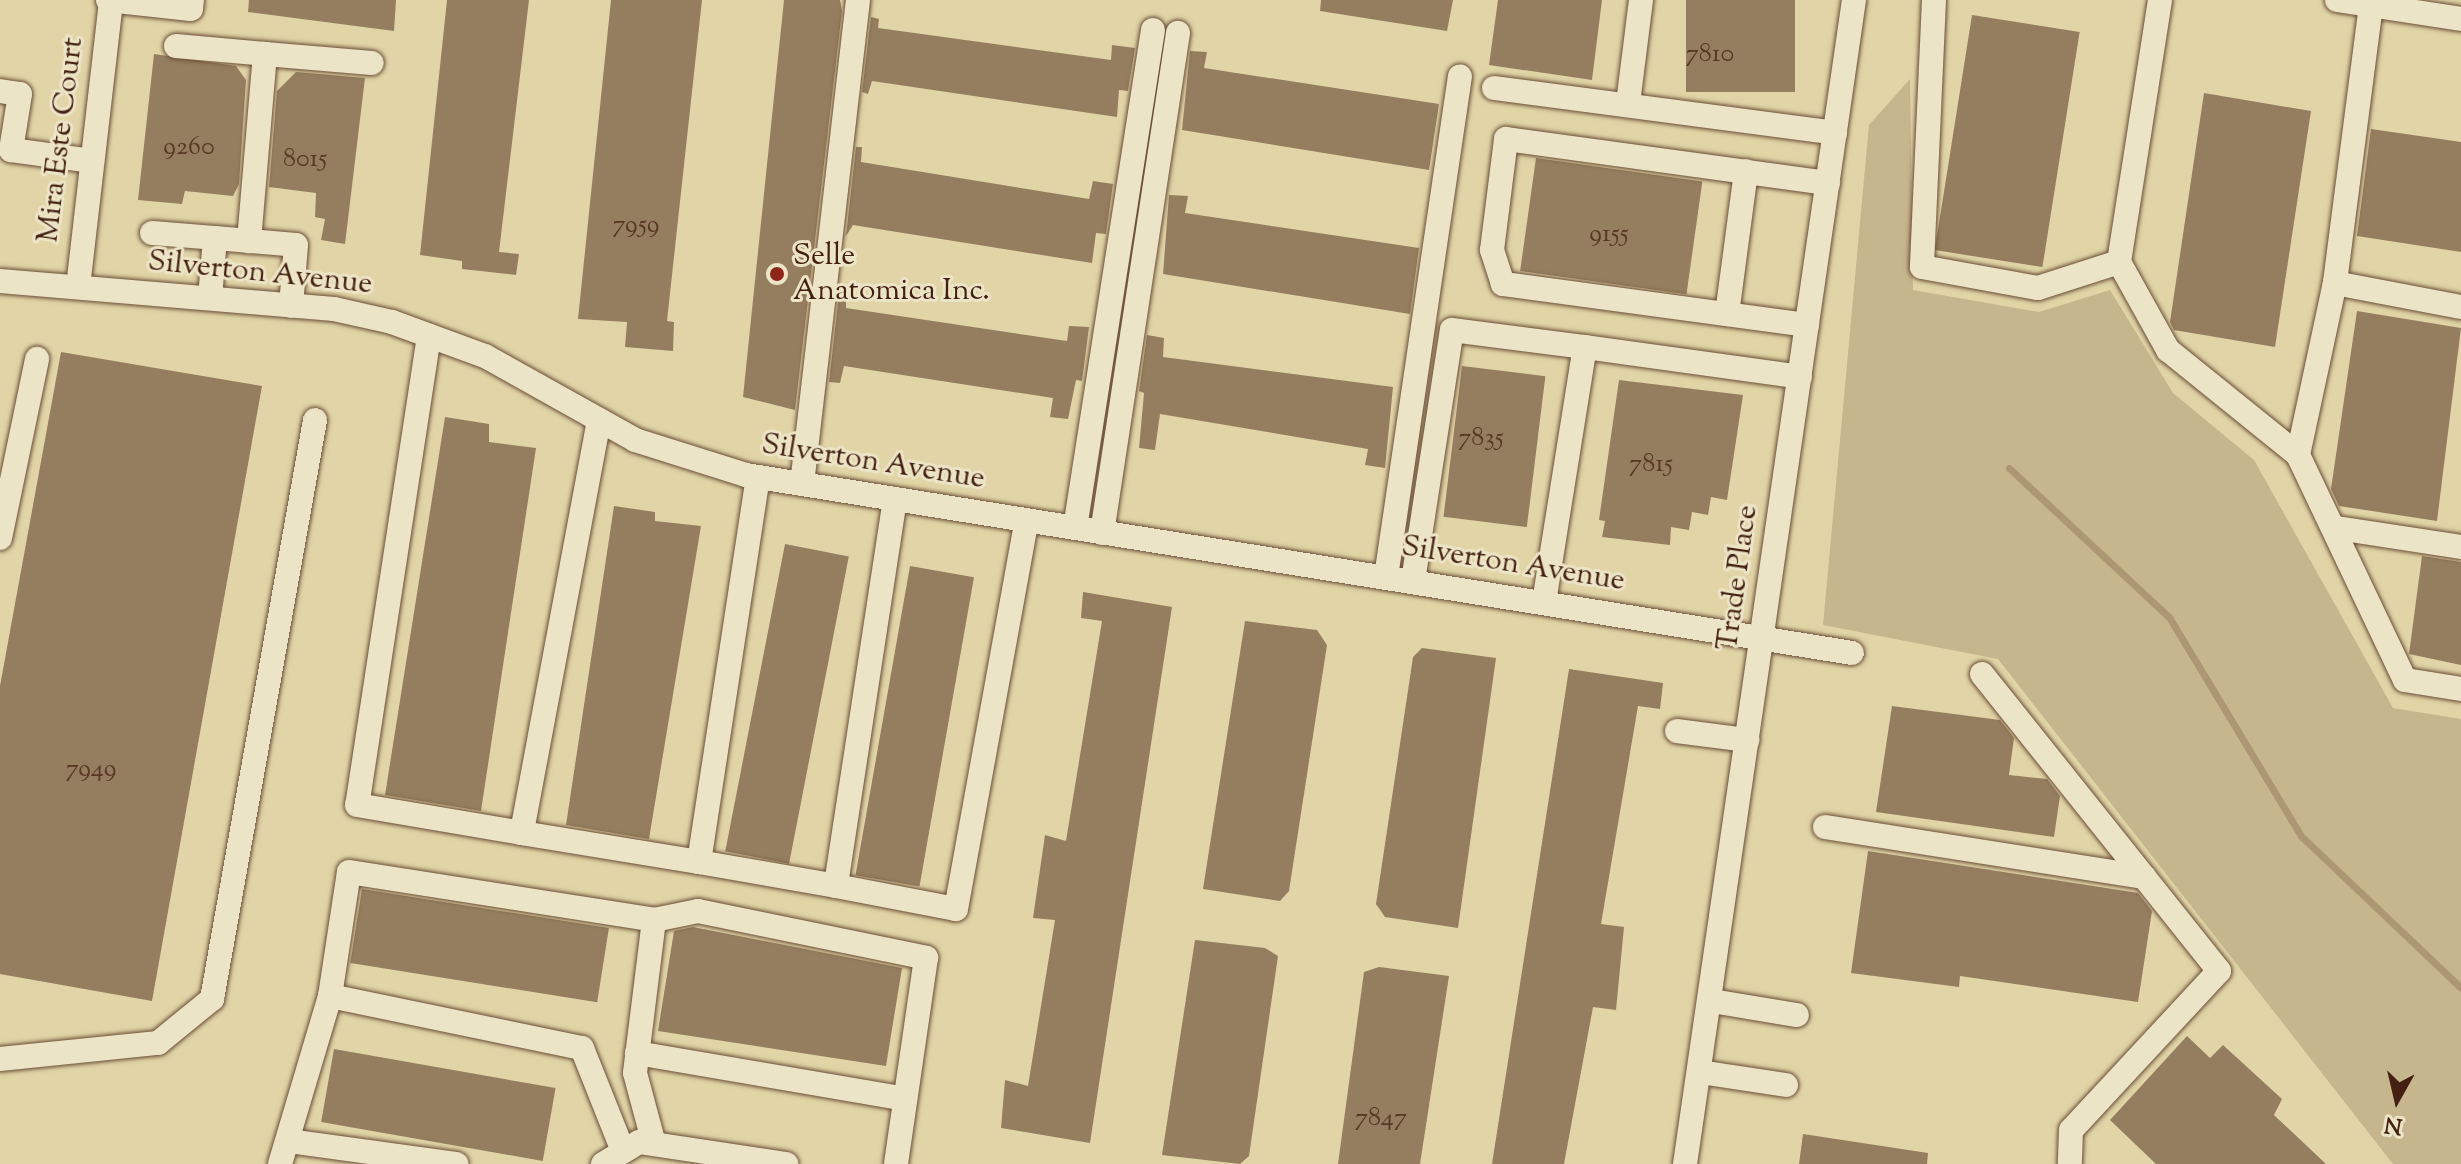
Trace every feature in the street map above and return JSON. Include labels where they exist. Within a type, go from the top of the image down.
[{"type":"street","points":[[110,0],[191,9],[192,0]]},
{"type":"street","name":"Mira Este Court","points":[[78,287],[110,0]]},
{"type":"street","points":[[802,484],[858,0]]},
{"type":"street","points":[[1628,103],[1641,0]]},
{"type":"street","name":"Trade Place","points":[[1685,1164],[1712,1001],[1854,0]]},
{"type":"street","points":[[1934,0],[1922,267],[2038,288],[2119,262]]},
{"type":"street","points":[[2160,0],[2119,262],[2168,350],[2298,455],[2337,528],[2405,680],[2461,689]]},
{"type":"street","points":[[2337,0],[2461,19]]},
{"type":"street","points":[[2298,455],[2335,283],[2371,5]]},
{"type":"street","points":[[1075,528],[1153,30]]},
{"type":"street","points":[[1102,533],[1178,33]]},
{"type":"street","points":[[176,46],[372,63]]},
{"type":"street","points":[[249,241],[265,54]]},
{"type":"street","points":[[1386,577],[1460,76]]},
{"type":"street","points":[[1494,88],[1628,103],[1835,133]]},
{"type":"street","points":[[0,91],[20,94],[11,150],[92,161]]},
{"type":"street","points":[[1807,325],[1503,284],[1492,250],[1506,139],[1828,183]]},
{"type":"street","points":[[1727,314],[1746,171]]},
{"type":"street","points":[[152,233],[296,245],[291,306]]},
{"type":"street","points":[[210,298],[215,238]]},
{"type":"street","name":"Silverton Avenue","points":[[0,281],[291,306],[383,320],[485,356],[635,440],[758,478],[1763,636],[1852,653]]},
{"type":"street","points":[[2335,283],[2461,307]]},
{"type":"street","points":[[1413,581],[1452,330],[1800,377]]},
{"type":"street","points":[[429,336],[357,805],[956,909],[1027,520]]},
{"type":"street","points":[[1544,602],[1585,347]]},
{"type":"street","points":[[0,538],[37,359]]},
{"type":"street","points":[[0,1059],[158,1043],[212,999],[315,420]]},
{"type":"street","points":[[522,833],[599,420]]},
{"type":"street","points":[[699,862],[758,478]]},
{"type":"street","points":[[836,886],[895,499]]},
{"type":"street","points":[[2337,528],[2461,547]]},
{"type":"street","points":[[1982,674],[2219,971],[2071,1130],[2070,1164]]},
{"type":"street","points":[[1677,731],[1747,740]]},
{"type":"street","points":[[1825,827],[2144,877]]},
{"type":"street","points":[[456,1164],[284,1153],[330,996],[349,872],[654,920],[698,911],[926,958],[896,1164]]},
{"type":"street","points":[[654,920],[636,1063],[654,1144]]},
{"type":"street","points":[[330,996],[582,1048],[597,1086],[613,1157],[639,1142],[786,1164]]},
{"type":"street","points":[[1712,1001],[1797,1015]]},
{"type":"street","points":[[597,1086],[636,1063],[905,1099]]},
{"type":"street","points":[[1700,1072],[1786,1085]]},
{"type":"shaded area","points":[[1910,79],[1913,290],[2039,312],[2110,290],[2173,393],[2254,460],[2393,708],[2461,719],[2461,1164],[2393,1164],[1998,659],[1823,625],[1869,125]]},
{"type":"building","points":[[249,0],[396,0],[394,31],[248,12]]},
{"type":"building","points":[[447,0],[529,0],[499,252],[519,254],[516,275],[462,269],[462,261],[420,255]]},
{"type":"building","points":[[611,0],[702,0],[667,321],[674,322],[673,351],[625,347],[627,322],[578,319]]},
{"type":"building","points":[[784,0],[840,0],[842,11],[795,410],[743,397]]},
{"type":"building","points":[[1321,0],[1453,0],[1447,31],[1320,11]]},
{"type":"building","points":[[1498,0],[1602,0],[1592,80],[1489,65]]},
{"type":"building","points":[[1686,0],[1795,0],[1795,92],[1686,92]]},
{"type":"building","points":[[1972,15],[2080,32],[2042,267],[1935,250]]},
{"type":"building","points":[[871,17],[879,19],[878,28],[1111,60],[1112,45],[1135,48],[1128,91],[1119,90],[1117,117],[872,81],[868,94],[862,92]]},
{"type":"building","points":[[1190,51],[1207,52],[1204,68],[1439,104],[1429,170],[1182,130]]},
{"type":"building","points":[[154,54],[236,66],[246,80],[239,184],[233,196],[185,191],[182,204],[138,200]]},
{"type":"building","points":[[296,72],[365,78],[345,244],[321,240],[325,219],[315,217],[316,193],[269,187],[277,91]]},
{"type":"building","points":[[2204,93],[2311,111],[2275,347],[2174,330],[2170,322]]},
{"type":"building","points":[[2371,129],[2461,142],[2461,252],[2357,236]]},
{"type":"building","points":[[856,147],[862,147],[861,162],[1089,199],[1093,181],[1113,184],[1106,234],[1096,233],[1092,263],[853,225],[846,236]]},
{"type":"building","points":[[1536,158],[1702,181],[1686,294],[1520,271]]},
{"type":"building","points":[[1169,195],[1188,196],[1185,213],[1419,248],[1410,314],[1163,274]]},
{"type":"building","points":[[839,294],[846,295],[846,308],[1067,341],[1069,326],[1089,327],[1082,381],[1076,380],[1068,419],[1050,417],[1053,398],[844,366],[840,383],[829,382]]},
{"type":"building","points":[[2357,311],[2461,328],[2437,521],[2339,506],[2331,489]]},
{"type":"building","points":[[1147,335],[1164,338],[1163,357],[1393,387],[1385,468],[1365,465],[1368,449],[1160,414],[1155,450],[1139,448],[1144,393],[1139,391]]},
{"type":"building","points":[[61,352],[262,386],[152,1001],[0,974],[0,686]]},
{"type":"building","points":[[1462,366],[1545,376],[1527,527],[1443,517]]},
{"type":"building","points":[[1619,380],[1743,395],[1727,500],[1711,497],[1708,515],[1692,512],[1689,530],[1671,527],[1670,545],[1602,537],[1605,521],[1599,520]]},
{"type":"building","points":[[445,417],[489,424],[489,442],[536,448],[481,811],[385,795]]},
{"type":"building","points":[[614,506],[655,512],[655,521],[701,526],[649,839],[566,825]]},
{"type":"building","points":[[785,544],[849,556],[789,864],[725,851]]},
{"type":"building","points":[[2422,556],[2461,562],[2461,665],[2409,654]]},
{"type":"building","points":[[910,566],[974,577],[919,887],[855,875]]},
{"type":"building","points":[[1083,592],[1172,607],[1090,1143],[1001,1128],[1005,1080],[1028,1086],[1055,920],[1033,918],[1045,835],[1066,841],[1102,621],[1081,618]]},
{"type":"building","points":[[1245,621],[1317,630],[1327,645],[1289,891],[1280,901],[1203,889]]},
{"type":"building","points":[[1422,648],[1496,658],[1458,928],[1385,917],[1376,904],[1413,657]]},
{"type":"building","points":[[1569,669],[1663,683],[1660,709],[1638,706],[1601,924],[1624,927],[1616,1010],[1593,1007],[1564,1164],[1492,1164]]},
{"type":"building","points":[[1892,706],[2000,720],[2014,738],[2009,775],[2047,779],[2060,796],[2054,837],[1876,812]]},
{"type":"building","points":[[1868,851],[2138,893],[2152,911],[2138,1002],[1960,976],[1959,987],[1851,973]]},
{"type":"building","points":[[362,889],[609,928],[597,1002],[350,963]]},
{"type":"building","points":[[693,927],[902,968],[886,1066],[658,1031],[674,931]]},
{"type":"building","points":[[1195,940],[1265,948],[1278,956],[1249,1156],[1240,1164],[1162,1155]]},
{"type":"building","points":[[1379,967],[1449,976],[1420,1164],[1338,1164],[1364,972]]},
{"type":"building","points":[[2187,1036],[2210,1058],[2223,1045],[2282,1099],[2274,1115],[2326,1164],[2156,1164],[2110,1120]]},
{"type":"building","points":[[334,1049],[556,1088],[543,1161],[321,1122]]},
{"type":"building","points":[[1803,1134],[1928,1153],[1927,1164],[1799,1164]]},
{"type":"waterway","points":[[2009,468],[2169,617],[2301,836],[2461,988]]},
{"type":"place","name":"Selle Anatomica Inc.","points":[[777,274]]}]
